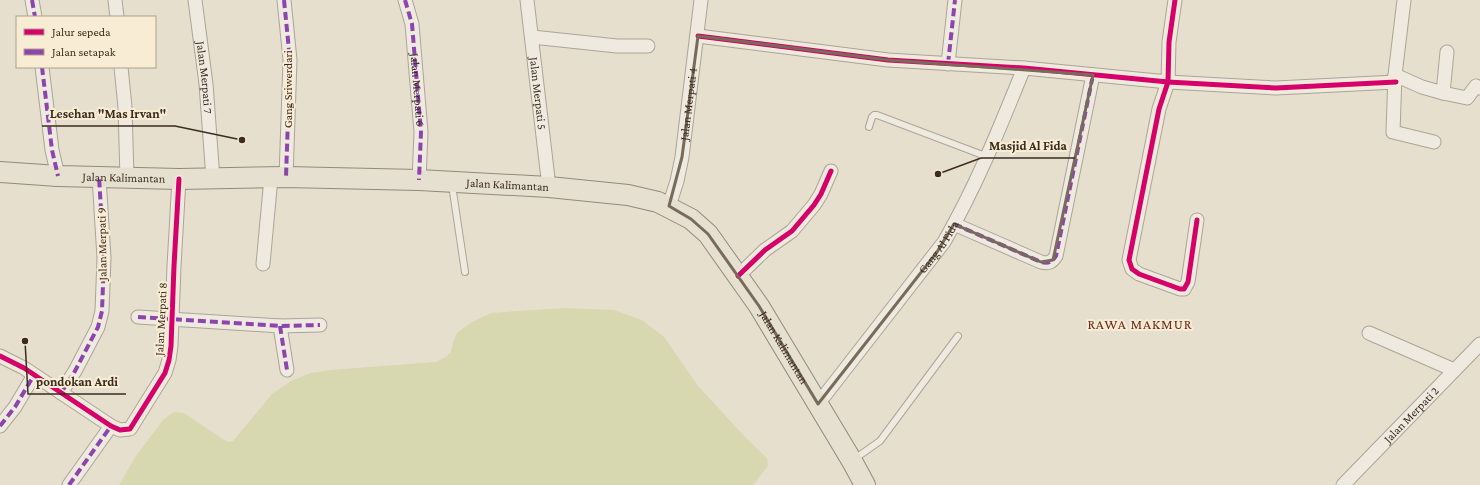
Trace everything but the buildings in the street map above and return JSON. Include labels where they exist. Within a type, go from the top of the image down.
[{"type":"main road","name":"Jalan Kalimantan","points":[[0,172],[58,176],[179,179],[279,177],[418,180],[549,187],[628,195],[658,202],[669,206],[691,219],[708,234],[759,306],[865,485]]},
{"type":"street","points":[[32,0],[35,16]]},
{"type":"street","points":[[115,0],[117,16]]},
{"type":"street","name":"Jalan Merpati 7","points":[[195,0],[206,84],[213,179]]},
{"type":"street","name":"Gang Sriwerdari","points":[[263,264],[279,177],[290,60],[284,0]]},
{"type":"street","name":"Jalan Merpati 6","points":[[405,0],[412,24],[421,132],[418,180]]},
{"type":"street","name":"Jalan Merpati 5","points":[[527,0],[549,187]]},
{"type":"street","name":"Jalan Merpati 4","points":[[669,206],[677,181],[682,157],[698,36],[701,0]]},
{"type":"street","points":[[948,64],[955,0]]},
{"type":"street","points":[[1175,0],[1170,42],[1168,82],[1159,109],[1129,260],[1132,269],[1146,276],[1180,289],[1184,289],[1188,282],[1197,220]]},
{"type":"street","points":[[1404,0],[1395,78],[1393,132],[1434,142]]},
{"type":"street","points":[[698,36],[783,46],[857,57],[948,64],[976,64],[1168,82],[1276,88],[1395,78],[1443,93],[1467,98],[1479,85]]},
{"type":"street","points":[[532,37],[617,46],[648,46]]},
{"type":"street","points":[[1443,93],[1447,52]]},
{"type":"street","points":[[42,68],[52,150],[58,176]]},
{"type":"street","points":[[121,68],[125,107],[127,178]]},
{"type":"street","name":"Gang Al Fida","points":[[818,404],[937,252],[954,224],[988,157],[1024,68]]},
{"type":"street","points":[[954,224],[1041,262],[1046,263],[1053,260],[1056,256],[1093,75]]},
{"type":"street","points":[[738,276],[765,250],[792,230],[814,205],[821,194],[831,171]]},
{"type":"street","name":"Jalan Merpati 9","points":[[61,393],[75,371],[96,331],[102,311],[104,258],[99,177]]},
{"type":"street","name":"Jalan Merpati 8","points":[[111,426],[120,430],[130,429],[165,373],[169,360],[179,179]]},
{"type":"street","points":[[138,317],[280,326],[320,325]]},
{"type":"street","points":[[280,326],[287,370]]},
{"type":"street","points":[[1369,332],[1454,370]]},
{"type":"street","name":"Jalan Merpati 2","points":[[1343,485],[1480,344]]},
{"type":"street","points":[[0,356],[34,375],[111,426],[69,485]]},
{"type":"street","points":[[0,426],[15,407],[34,375]]},
{"type":"lane","points":[[869,127],[872,117],[877,115],[988,157]]},
{"type":"lane","points":[[452,182],[465,272]]},
{"type":"lane","points":[[852,461],[880,441],[958,336]]},
{"type":"highlighted area","points":[[698,36],[888,60],[1093,75],[1053,260],[1041,262],[954,224],[937,252],[818,404],[759,306],[708,234],[691,219],[669,206],[682,157]]},
{"type":"green space","points":[[565,308],[614,310],[642,320],[664,337],[699,387],[745,437],[767,458],[768,466],[753,485],[119,485],[136,456],[163,420],[174,412],[184,413],[228,442],[233,441],[272,394],[291,381],[311,373],[331,370],[436,362],[446,357],[451,352],[457,333],[470,323],[491,313]]},
{"type":"marked path","points":[[32,0],[35,16]]},
{"type":"marked path","points":[[284,0],[290,60],[286,177]]},
{"type":"marked path","points":[[405,0],[412,24],[421,132],[419,180]]},
{"type":"marked path","points":[[948,64],[955,0]]},
{"type":"marked path","points":[[42,68],[52,150],[58,176]]},
{"type":"marked path","points":[[954,224],[1041,262],[1048,263],[1053,260],[1056,256],[1093,75]]},
{"type":"marked path","points":[[61,393],[75,371],[98,327],[102,311],[104,258],[99,177]]},
{"type":"marked path","points":[[138,317],[280,326],[320,325]]},
{"type":"marked path","points":[[280,326],[287,370]]},
{"type":"marked path","points":[[0,426],[15,407],[34,375]]},
{"type":"marked path","points":[[69,485],[111,426]]},
{"type":"cycle path","points":[[1175,0],[1169,42],[1168,82],[1159,109],[1129,260],[1132,269],[1139,274],[1180,289],[1184,289],[1188,282],[1197,220]]},
{"type":"cycle path","points":[[698,36],[888,60],[1024,68],[1168,82],[1276,88],[1396,82]]},
{"type":"cycle path","points":[[738,276],[765,250],[792,231],[814,205],[821,194],[831,171]]},
{"type":"cycle path","points":[[0,356],[24,368],[111,426],[120,430],[130,429],[165,373],[169,360],[171,346],[179,179]]},
{"type":"place","name":"Lesehan \"Mas Irvan\"","points":[[242,140]]},
{"type":"place","name":"Masjid Al Fida","points":[[938,174]]},
{"type":"place","name":"pondokan Ardi","points":[[25,341]]},
{"type":"district","name":"RAWA MAKMUR","points":[[1140,324]]}]
